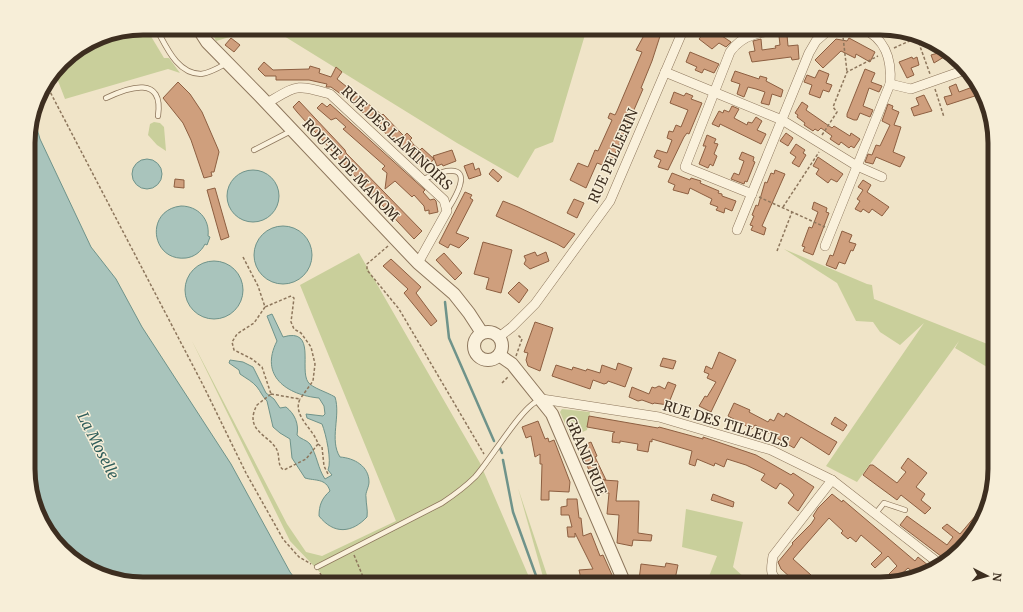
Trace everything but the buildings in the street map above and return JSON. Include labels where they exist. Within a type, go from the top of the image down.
[{"type":"street","name":"ROUTE DE MANOM","points":[[202,35],[227,64],[293,130],[418,263],[457,298],[469,313],[482,334]]},
{"type":"street","name":"RUE PELLERIN","points":[[499,337],[512,327],[535,304],[602,214],[620,181],[681,35]]},
{"type":"street","points":[[752,35],[736,43],[730,52],[685,167],[752,194]]},
{"type":"street","points":[[737,230],[809,53],[816,41],[823,35]]},
{"type":"street","points":[[825,246],[890,84],[891,64],[887,52],[879,39],[873,35]]},
{"type":"street","points":[[666,72],[782,120],[857,166],[882,177]]},
{"type":"street","points":[[890,84],[911,89],[961,72]]},
{"type":"street","name":"RUE DES LAMINOIRS","points":[[267,103],[294,88],[305,87],[330,94],[444,200],[447,211],[418,263]]},
{"type":"street","points":[[491,332],[499,337],[502,346],[499,354],[492,359],[483,359],[474,349],[476,340],[482,334],[491,332]]},
{"type":"street","name":"GRAND'RUE","points":[[499,354],[512,364],[552,414],[622,577]]},
{"type":"street","name":"RUE DES TILLEULS","points":[[542,400],[630,412],[686,424],[772,450],[832,480],[936,561]]},
{"type":"street","points":[[773,577],[771,569],[773,556],[832,480]]},
{"type":"lane","points":[[160,35],[181,68],[202,74],[227,64]]},
{"type":"lane","points":[[106,98],[136,86],[144,87],[152,91],[158,97],[160,104],[158,116]]},
{"type":"lane","points":[[254,150],[293,130]]},
{"type":"lane","points":[[423,179],[448,171],[454,171],[462,179],[461,184],[447,211]]},
{"type":"lane","points":[[317,567],[442,503],[461,491],[488,461],[525,411],[537,401],[542,400]]},
{"type":"lane","points":[[876,513],[884,503],[905,510]]},
{"type":"path","points":[[783,208],[820,144],[836,112],[833,108],[847,72],[843,35]]},
{"type":"path","points":[[847,72],[912,40]]},
{"type":"path","points":[[49,90],[203,384],[246,473],[283,539],[299,557],[317,567],[322,577]]},
{"type":"path","points":[[752,194],[832,230]]},
{"type":"path","points":[[777,251],[792,212]]},
{"type":"path","points":[[396,240],[367,264],[367,270],[398,309],[488,461]]},
{"type":"path","points":[[243,257],[258,286],[265,307]]},
{"type":"path","points":[[270,394],[262,367],[252,359],[234,350],[232,342],[237,334],[254,323],[265,307],[293,296],[291,322],[294,329],[306,338],[312,351],[315,364],[313,381],[300,398],[298,406],[302,417],[315,436],[317,445]]},
{"type":"path","points":[[515,331],[522,339],[515,359]]},
{"type":"path","points":[[270,394],[300,398]]},
{"type":"path","points":[[270,394],[255,409],[256,427],[258,432],[276,448],[279,453],[281,469],[286,470],[307,458],[317,445]]},
{"type":"path","points":[[317,445],[322,447],[324,466],[328,474]]},
{"type":"path","points":[[352,549],[363,577]]},
{"type":"green space","points":[[150,35],[164,58],[169,58],[180,73],[168,69],[65,99],[57,78],[62,72],[83,53],[95,46],[115,39],[129,36]]},
{"type":"green space","points":[[213,35],[236,35],[216,41]]},
{"type":"green space","points":[[282,35],[585,35],[553,142],[535,149],[518,178],[457,143]]},
{"type":"green space","points":[[154,122],[160,123],[164,127],[166,151],[157,145],[148,135],[150,124]]},
{"type":"green space","points":[[784,249],[872,285],[874,299],[988,344],[987,367],[955,348],[959,341],[857,482],[826,466],[924,323],[900,345],[880,332],[873,322],[856,321],[837,283]]},
{"type":"green space","points":[[359,253],[480,463],[529,577],[324,577],[290,541],[192,341],[287,524],[306,552],[322,556],[396,521],[300,285]]},
{"type":"green space","points":[[562,409],[590,412],[587,430],[571,437],[560,412]]},
{"type":"green space","points":[[518,488],[548,577],[543,577]]},
{"type":"green space","points":[[686,509],[743,522],[733,567],[744,577],[709,577],[717,556],[682,547]]},
{"type":"water","name":"La Moselle","points":[[36,127],[40,139],[91,247],[116,279],[142,327],[231,464],[294,577],[129,576],[102,569],[77,555],[53,529],[43,510],[39,497],[35,469],[35,143]]},
{"type":"water","points":[[147,159],[158,163],[162,174],[158,185],[147,189],[136,185],[132,174],[136,163]]},
{"type":"water","points":[[248,170],[258,170],[272,177],[279,191],[279,201],[272,215],[258,222],[248,222],[238,218],[231,211],[227,201],[227,191],[231,181],[238,174]]},
{"type":"water","points":[[181,206],[193,208],[202,215],[207,224],[208,236],[210,237],[207,245],[205,244],[199,252],[186,258],[174,257],[165,252],[159,244],[156,235],[157,225],[161,216],[169,210]]},
{"type":"water","points":[[283,226],[294,228],[307,239],[310,244],[312,255],[310,266],[299,279],[294,282],[283,284],[272,282],[259,271],[256,266],[254,255],[256,244],[267,231],[272,228]]},
{"type":"water","points":[[214,261],[225,263],[238,274],[241,279],[243,290],[241,301],[230,314],[225,317],[214,319],[203,317],[190,306],[187,301],[185,290],[187,279],[198,266],[203,263]]},
{"type":"water","points":[[272,314],[283,337],[293,336],[300,338],[303,343],[305,351],[306,376],[308,382],[335,397],[337,412],[335,443],[340,457],[350,459],[360,464],[364,467],[368,476],[369,484],[366,495],[367,517],[349,529],[337,529],[325,522],[319,516],[322,502],[330,491],[328,487],[323,482],[305,478],[292,458],[290,439],[273,427],[267,401],[255,385],[240,374],[239,370],[229,363],[230,360],[243,362],[253,367],[266,393],[274,399],[280,408],[286,407],[294,416],[297,423],[297,435],[310,444],[325,479],[332,475],[328,470],[329,454],[322,424],[307,418],[306,414],[323,416],[325,414],[324,406],[319,398],[296,393],[287,388],[279,382],[274,374],[271,364],[272,353],[277,341],[267,316]]},
{"type":"waterway","points":[[445,302],[449,338],[494,441]]},
{"type":"waterway","points":[[500,448],[502,453]]},
{"type":"waterway","points":[[503,460],[513,512],[536,577]]}]
